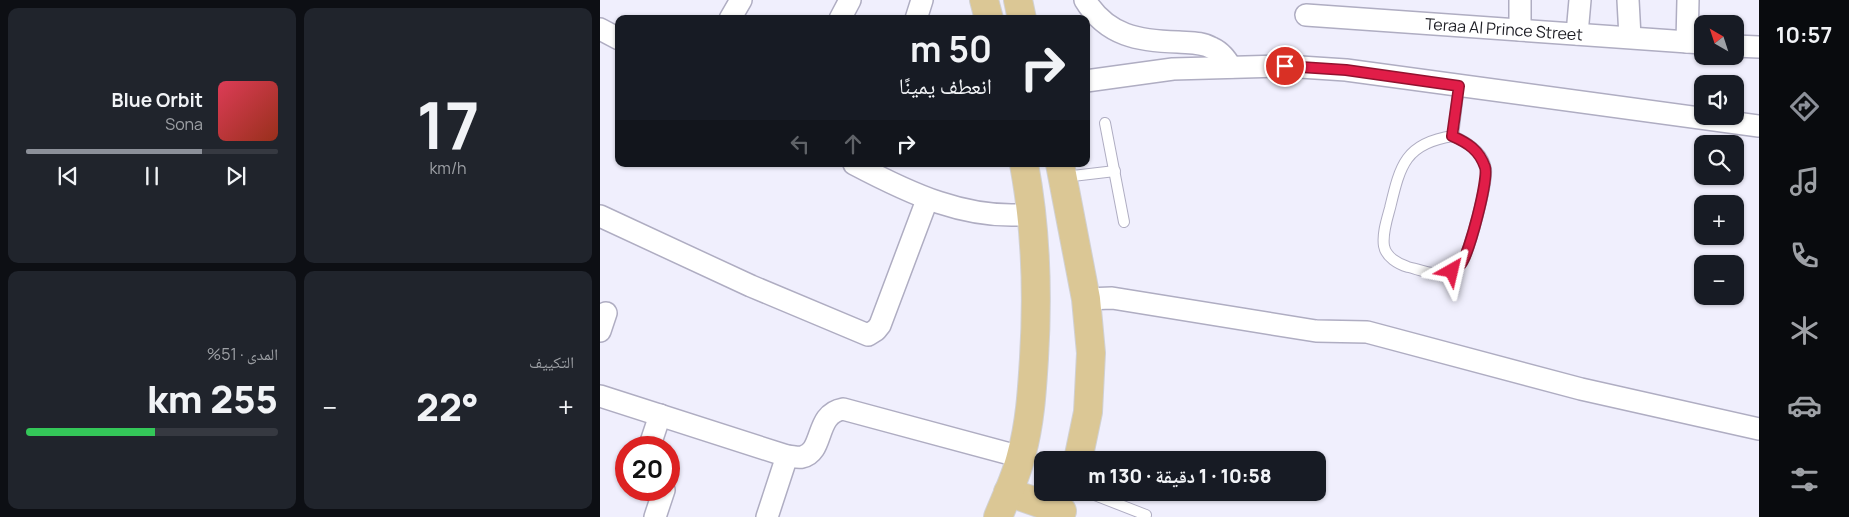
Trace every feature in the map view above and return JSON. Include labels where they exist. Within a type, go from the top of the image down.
[{"type":"main road","points":[[984,0],[988,15]]},
{"type":"main road","points":[[1018,0],[1021,15]]},
{"type":"main road","points":[[998,517],[1021,457],[1032,405],[1037,327],[1036,277],[1031,214],[1024,167]]},
{"type":"main road","points":[[1062,170],[1086,299],[1091,353],[1088,412],[1080,451]]},
{"type":"main road","points":[[1008,492],[1064,507]]},
{"type":"street","points":[[732,15],[741,0]]},
{"type":"street","points":[[842,15],[850,0]]},
{"type":"street","points":[[917,15],[922,0]]},
{"type":"street","points":[[1085,0],[1107,26],[1124,34],[1158,42],[1200,43],[1212,47],[1222,55],[1231,67]]},
{"type":"street","points":[[1520,0],[1520,30]]},
{"type":"street","points":[[1577,34],[1580,0]]},
{"type":"street","points":[[1628,0],[1630,38]]},
{"type":"street","points":[[1688,0],[1694,36]]},
{"type":"street","name":"Teraa Al Prince Street","points":[[1306,15],[1334,9],[1520,30],[1694,42]]},
{"type":"street","points":[[600,29],[615,37]]},
{"type":"street","points":[[1744,47],[1759,48]]},
{"type":"street","points":[[1090,80],[1173,69],[1285,66],[1346,70],[1759,126]]},
{"type":"street","points":[[866,167],[895,174],[927,200],[988,214],[1031,214]]},
{"type":"street","points":[[600,216],[751,286],[868,335],[880,325],[927,200]]},
{"type":"street","points":[[1086,299],[1112,298],[1316,331],[1366,332],[1581,388],[1759,429]]},
{"type":"street","points":[[600,396],[786,456],[802,457],[810,453],[828,416],[835,411],[843,409],[1021,457]]},
{"type":"street","points":[[654,436],[660,415]]},
{"type":"street","points":[[767,517],[786,456]]},
{"type":"street","points":[[655,517],[660,501]]},
{"type":"lane","points":[[1452,136],[1459,86]]},
{"type":"lane","points":[[1106,123],[1124,222]]},
{"type":"lane","points":[[1452,136],[1467,142],[1479,154],[1486,169],[1486,185],[1461,264],[1452,271],[1440,274],[1403,265],[1391,258],[1384,246],[1384,231],[1399,171],[1407,156],[1420,145],[1436,138],[1452,136]]},
{"type":"lane","points":[[1062,170],[1114,171]]},
{"type":"lane","points":[[1110,501],[1146,515]]},
{"type":"route","points":[[1285,66],[1346,70],[1459,86],[1452,136],[1467,142],[1479,154],[1486,169],[1486,185],[1466,253],[1461,264],[1452,271]]}]
